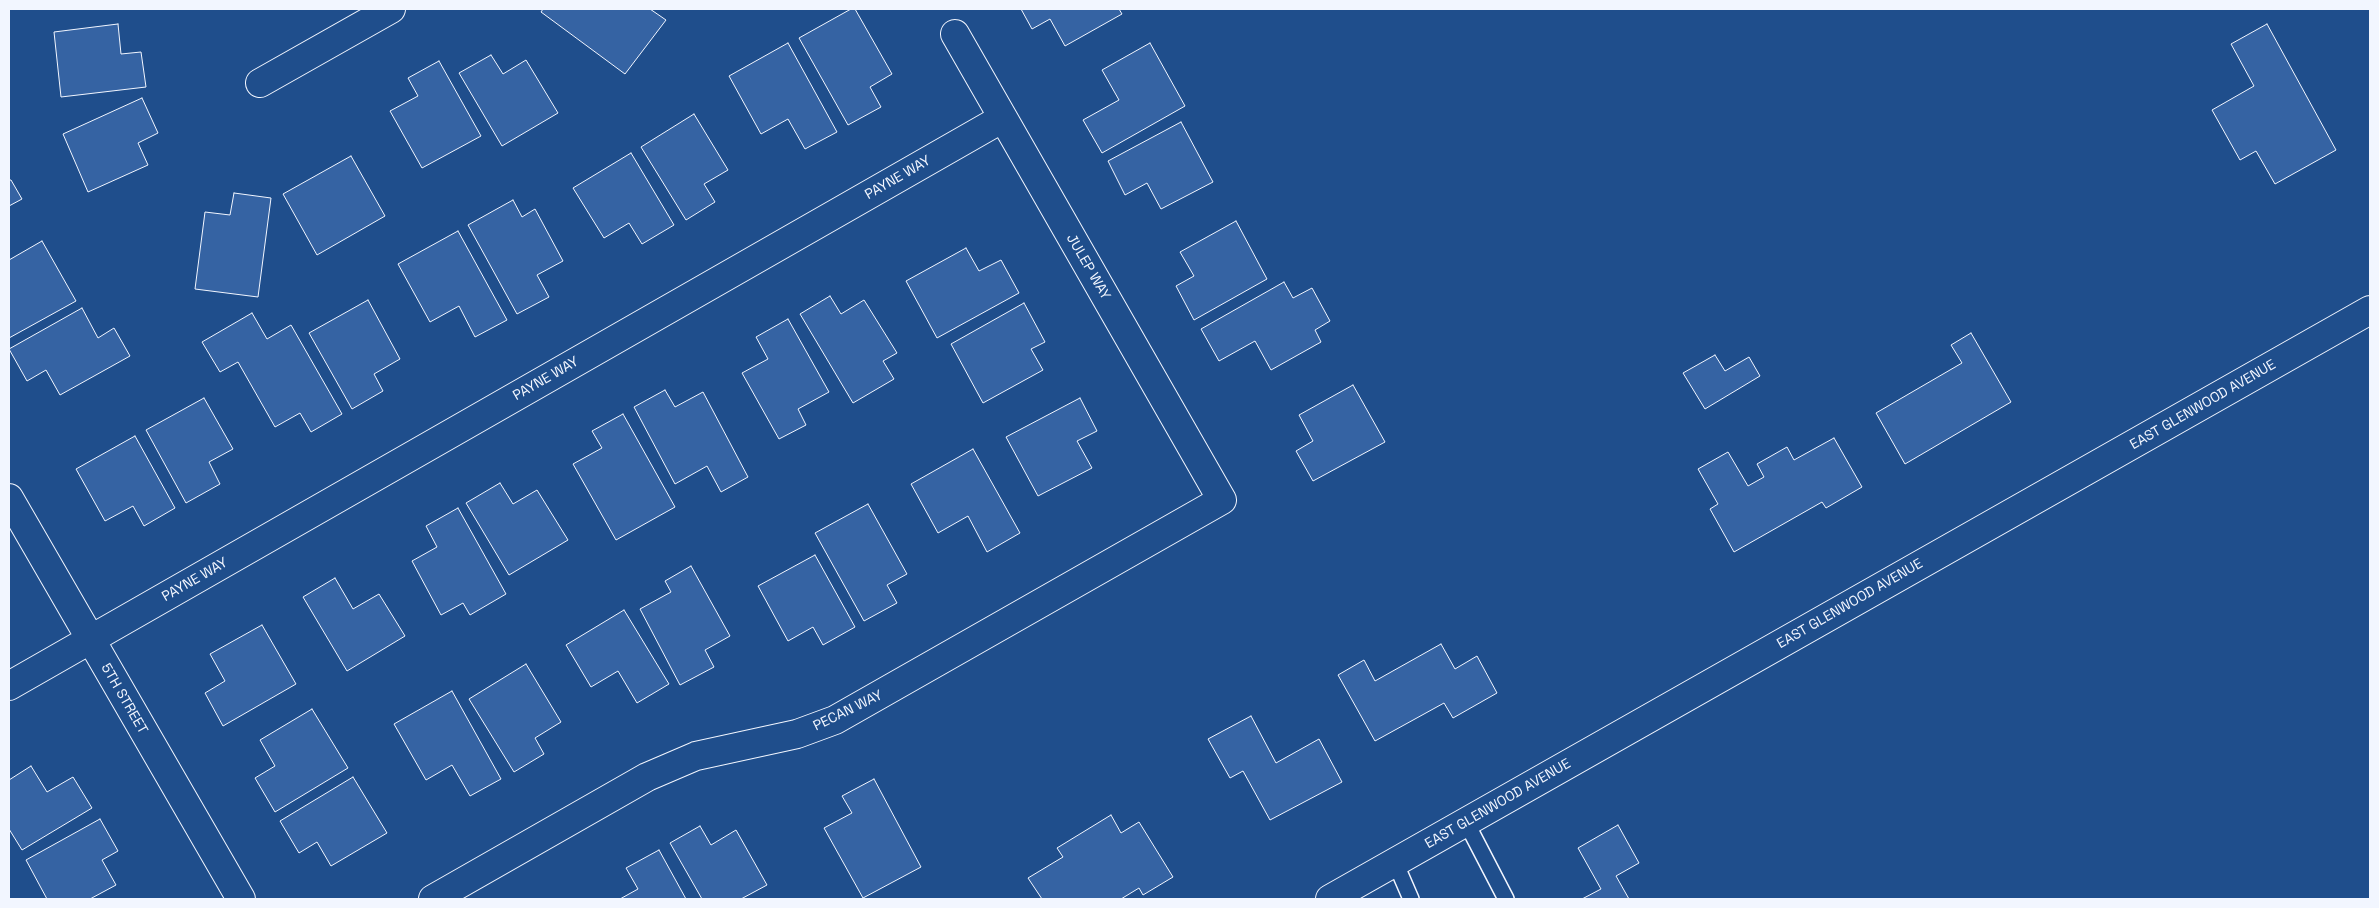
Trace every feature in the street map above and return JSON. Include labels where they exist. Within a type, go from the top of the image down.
[{"type":"street","points":[[260,83],[391,9]]},
{"type":"street","name":"JULEP WAY","points":[[955,34],[1222,500]]},
{"type":"street","name":"PAYNE WAY","points":[[9,686],[1003,118]]},
{"type":"street","name":"EAST GLENWOOD AVENUE","points":[[1330,899],[2370,310]]},
{"type":"street","name":"5TH STREET","points":[[9,498],[241,899]]},
{"type":"street","name":"PECAN WAY","points":[[433,899],[647,777],[696,756],[797,734],[854,711],[1222,500]]},
{"type":"lane","points":[[1466,822],[1506,899]]},
{"type":"lane","points":[[1395,862],[1410,899]]},
{"type":"building","points":[[543,9],[650,9],[666,20],[625,74],[541,12]]},
{"type":"building","points":[[851,9],[855,9],[892,74],[870,87],[881,107],[848,125],[799,38]]},
{"type":"building","points":[[1021,9],[1119,9],[1122,14],[1065,46],[1050,19],[1032,29]]},
{"type":"building","points":[[118,24],[121,54],[141,52],[146,87],[61,97],[54,32]]},
{"type":"building","points":[[2267,24],[2336,150],[2275,184],[2256,151],[2240,160],[2212,110],[2254,86],[2231,44]]},
{"type":"building","points":[[788,43],[837,132],[805,149],[788,119],[761,134],[729,76]]},
{"type":"building","points":[[1150,43],[1185,106],[1102,153],[1083,120],[1119,100],[1102,70]]},
{"type":"building","points":[[491,55],[503,74],[526,60],[558,113],[502,146],[459,73]]},
{"type":"building","points":[[439,61],[481,136],[422,168],[390,111],[418,96],[408,78]]},
{"type":"building","points":[[142,98],[158,133],[138,143],[148,165],[88,192],[63,134]]},
{"type":"building","points":[[694,114],[728,170],[704,184],[715,202],[686,220],[641,147]]},
{"type":"building","points":[[1181,122],[1213,182],[1161,209],[1147,183],[1125,195],[1108,161]]},
{"type":"building","points":[[631,153],[674,225],[642,244],[629,223],[604,238],[573,188]]},
{"type":"building","points":[[351,156],[385,216],[317,255],[283,194]]},
{"type":"building","points":[[9,180],[11,180],[22,199],[9,206]]},
{"type":"building","points":[[234,193],[271,198],[258,297],[195,289],[205,212],[230,215]]},
{"type":"building","points":[[513,200],[522,217],[535,209],[563,261],[537,275],[549,297],[517,314],[468,225]]},
{"type":"building","points":[[1236,221],[1267,279],[1194,320],[1176,286],[1194,276],[1180,252]]},
{"type":"building","points":[[458,231],[507,320],[475,337],[459,306],[430,322],[398,264]]},
{"type":"building","points":[[42,241],[76,301],[9,338],[9,260]]},
{"type":"building","points":[[966,248],[979,271],[1001,260],[1019,293],[937,338],[906,281]]},
{"type":"building","points":[[1284,282],[1293,298],[1312,288],[1330,321],[1315,330],[1321,342],[1271,370],[1255,341],[1219,361],[1201,329]]},
{"type":"building","points":[[830,296],[841,314],[864,300],[897,353],[883,361],[894,379],[853,403],[800,314]]},
{"type":"building","points":[[368,300],[400,359],[374,374],[383,391],[352,409],[309,333]]},
{"type":"building","points":[[1024,303],[1045,342],[1031,349],[1043,370],[983,403],[951,344]]},
{"type":"building","points":[[82,308],[98,338],[114,328],[130,356],[60,395],[46,370],[27,381],[9,349]]},
{"type":"building","points":[[252,313],[267,339],[291,325],[342,414],[311,432],[300,413],[275,427],[238,362],[220,372],[202,342]]},
{"type":"building","points":[[788,319],[829,392],[798,409],[806,425],[779,439],[742,373],[768,359],[756,337]]},
{"type":"building","points":[[1971,333],[2011,402],[1905,464],[1876,413],[1962,363],[1951,345]]},
{"type":"building","points":[[1715,355],[1725,371],[1749,357],[1760,376],[1705,409],[1683,373]]},
{"type":"building","points":[[1353,385],[1385,442],[1313,481],[1296,451],[1313,441],[1299,415]]},
{"type":"building","points":[[665,390],[675,407],[703,392],[748,477],[721,492],[707,466],[675,484],[634,407]]},
{"type":"building","points":[[204,398],[233,449],[209,462],[220,484],[186,503],[146,430]]},
{"type":"building","points":[[1080,398],[1097,431],[1077,441],[1092,468],[1038,496],[1006,437]]},
{"type":"building","points":[[623,414],[675,507],[616,540],[573,464],[602,448],[592,431]]},
{"type":"building","points":[[135,436],[175,508],[144,526],[133,506],[105,521],[76,469]]},
{"type":"building","points":[[1834,438],[1862,487],[1826,508],[1822,502],[1734,552],[1710,509],[1718,504],[1698,469],[1728,452],[1748,486],[1764,477],[1757,464],[1787,447],[1794,460]]},
{"type":"building","points":[[973,449],[1020,533],[987,552],[968,516],[938,533],[911,484]]},
{"type":"building","points":[[500,483],[513,504],[537,490],[568,540],[509,575],[466,503]]},
{"type":"building","points":[[868,504],[907,574],[887,585],[897,603],[864,621],[815,533]]},
{"type":"building","points":[[458,508],[506,594],[470,615],[463,603],[441,615],[412,561],[437,547],[426,526]]},
{"type":"building","points":[[815,555],[855,627],[823,645],[813,627],[788,641],[758,586]]},
{"type":"building","points":[[691,566],[730,636],[705,650],[714,667],[680,685],[640,609],[671,592],[665,581]]},
{"type":"building","points":[[335,578],[353,609],[379,594],[405,636],[347,671],[303,597]]},
{"type":"building","points":[[624,610],[669,684],[637,703],[618,671],[591,687],[566,645]]},
{"type":"building","points":[[262,625],[296,684],[223,726],[205,693],[225,681],[210,654]]},
{"type":"building","points":[[1441,644],[1455,669],[1477,656],[1497,693],[1453,718],[1444,703],[1375,741],[1338,675],[1364,660],[1375,681]]},
{"type":"building","points":[[526,664],[561,722],[535,738],[544,754],[514,772],[469,699]]},
{"type":"building","points":[[452,691],[501,779],[470,796],[452,765],[426,780],[394,724]]},
{"type":"building","points":[[312,709],[348,768],[275,812],[255,778],[275,766],[260,740]]},
{"type":"building","points":[[1251,716],[1276,763],[1319,739],[1342,782],[1270,820],[1243,771],[1230,778],[1208,739]]},
{"type":"building","points":[[31,766],[47,792],[73,777],[92,808],[22,850],[9,829],[9,780]]},
{"type":"building","points":[[353,777],[387,833],[331,866],[317,842],[299,853],[280,821]]},
{"type":"building","points":[[874,779],[921,867],[863,898],[824,828],[852,813],[842,796]]},
{"type":"building","points":[[1111,815],[1121,833],[1139,822],[1173,877],[1143,895],[1139,888],[1121,899],[1042,899],[1028,878],[1063,857],[1057,848]]},
{"type":"building","points":[[100,819],[118,851],[102,860],[116,885],[90,899],[47,899],[26,860]]},
{"type":"building","points":[[1618,825],[1639,863],[1616,876],[1629,899],[1582,899],[1601,889],[1578,848]]},
{"type":"building","points":[[700,826],[711,845],[736,830],[767,885],[741,899],[702,899],[670,843]]},
{"type":"building","points":[[659,850],[686,899],[620,899],[638,889],[626,868]]}]
